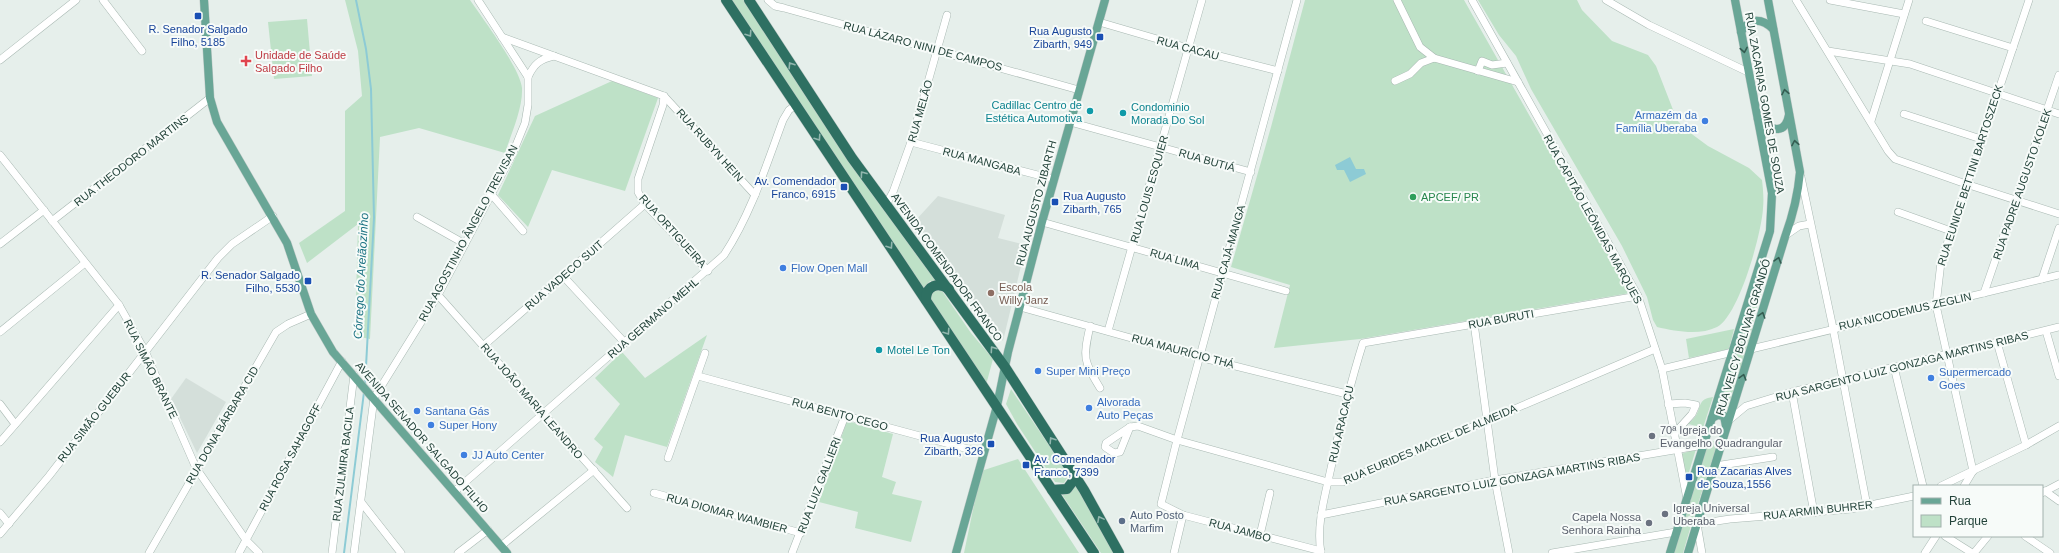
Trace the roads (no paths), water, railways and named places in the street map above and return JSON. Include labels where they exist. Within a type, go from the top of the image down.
[{"type":"highway","points":[[726,0],[1094,553]]},
{"type":"highway","name":"AVENIDA COMENDADOR FRANCO","points":[[749,0],[852,158],[1005,367],[1074,473],[1119,553]]},
{"type":"highway","points":[[926,300],[926,294],[929,289],[935,285],[942,285],[949,289]]},
{"type":"highway","points":[[1052,490],[1067,489],[1073,480],[1074,473]]},
{"type":"main road","name":"AVENIDA SENADOR SALGADO FILHO","points":[[204,0],[210,98],[217,122],[228,144],[273,216],[292,256],[311,314],[333,352],[354,374],[507,553]]},
{"type":"main road","name":"RUA AUGUSTO ZIBARTH","points":[[956,553],[996,406],[1042,222],[1105,0]]},
{"type":"main road","name":"RUA ZACARIAS GOMES DE SOUZA","points":[[1735,0],[1772,193],[1772,210]]},
{"type":"main road","name":"RUA ZACARIAS GOMES DE SOUZA","points":[[1768,0],[1800,172]]},
{"type":"main road","points":[[1741,32],[1744,25],[1751,21],[1759,20],[1767,23],[1773,29]]},
{"type":"main road","points":[[1758,119],[1769,129],[1776,130],[1783,127],[1788,122],[1790,115]]},
{"type":"main road","name":"RUA VELCY BOLIVAR GRANDÓ","points":[[1688,553],[1727,424],[1736,401],[1785,237],[1795,211],[1800,172]]},
{"type":"main road","name":"RUA VELCY BOLIVAR GRANDÓ","points":[[1670,553],[1752,292],[1770,231],[1772,210]]},
{"type":"main road","points":[[1752,292],[1756,289],[1762,289],[1766,293],[1767,298]]},
{"type":"main road","points":[[1712,418],[1718,415],[1724,416],[1727,424]]},
{"type":"street","points":[[0,60],[76,0]]},
{"type":"street","points":[[103,0],[142,50]]},
{"type":"street","points":[[478,0],[528,77]]},
{"type":"street","name":"RUA LÁZARO NINI DE CAMPOS","points":[[768,0],[779,7],[1079,90]]},
{"type":"street","name":"RUA LOUIS ESQUIER","points":[[1108,331],[1162,147],[1202,0]]},
{"type":"street","name":"RUA CAJÁ-MANGA","points":[[1161,504],[1199,357],[1297,0]]},
{"type":"street","points":[[1396,0],[1420,47],[1434,58],[1518,82]]},
{"type":"street","name":"RUA CAPITÃO LEÔNIDAS MARQUES","points":[[1472,0],[1638,296],[1662,369],[1687,499]]},
{"type":"street","points":[[1606,0],[1649,25],[1748,72]]},
{"type":"street","points":[[1796,0],[1888,151],[1895,159],[2059,214]]},
{"type":"street","points":[[1830,0],[1904,14]]},
{"type":"street","points":[[1871,121],[1909,0]]},
{"type":"street","name":"RUA EUNICE BETTINI BARTOSZECK","points":[[1973,471],[1936,305],[1941,262],[2029,0]]},
{"type":"street","name":"RUA MELÃO","points":[[886,205],[893,192],[911,142],[947,15]]},
{"type":"street","points":[[1926,20],[2013,48]]},
{"type":"street","name":"RUA CACAU","points":[[1099,22],[1188,48],[1278,71]]},
{"type":"street","points":[[502,37],[664,96]]},
{"type":"street","points":[[1828,51],[1910,64],[2059,114]]},
{"type":"street","points":[[528,77],[533,66],[543,58],[555,56]]},
{"type":"street","points":[[1396,81],[1410,74],[1421,63],[1434,58]]},
{"type":"street","points":[[1478,71],[1482,61],[1492,65],[1507,63]]},
{"type":"street","points":[[1489,74],[1492,65]]},
{"type":"street","name":"RUA PADRE AUGUSTO KOLEK","points":[[1984,293],[2059,75]]},
{"type":"street","name":"RUA AGOSTINHO ÂNGELO TREVISAN","points":[[374,398],[438,295],[512,155],[525,123],[528,105],[528,77]]},
{"type":"street","name":"RUA ORTIGUEIRA","points":[[664,96],[663,105],[638,179],[638,192],[645,204],[708,271]]},
{"type":"street","name":"RUA RUBYN HEIN","points":[[664,96],[755,195]]},
{"type":"street","name":"RUA THEODORO MARTINS","points":[[52,221],[210,98]]},
{"type":"street","name":"RUA GERMANO MEHL","points":[[455,491],[708,271],[724,255],[734,240],[755,195],[783,120],[789,110],[796,105]]},
{"type":"street","points":[[1904,114],[1982,140]]},
{"type":"street","name":"RUA BUTIÁ","points":[[1070,122],[1251,172]]},
{"type":"street","name":"RUA MANGABA","points":[[911,142],[1054,179]]},
{"type":"street","name":"RUA SIMÃO BRANTE","points":[[0,154],[119,305],[145,351],[196,468],[246,540],[259,553]]},
{"type":"street","points":[[1800,172],[1810,224],[1834,328],[1867,506]]},
{"type":"street","points":[[491,194],[523,231]]},
{"type":"street","name":"RUA VADECO SUIT","points":[[483,346],[645,204]]},
{"type":"street","points":[[0,244],[44,210]]},
{"type":"street","points":[[1898,212],[1951,231]]},
{"type":"street","name":"RUA SIMÃO GUEBUR","points":[[0,534],[49,476],[218,258],[232,244],[273,216]]},
{"type":"street","points":[[417,217],[464,244]]},
{"type":"street","name":"RUA LIMA","points":[[1042,222],[1286,291]]},
{"type":"street","points":[[1785,237],[1791,230],[1799,226],[1810,224]]},
{"type":"street","points":[[2042,279],[2059,228]]},
{"type":"street","points":[[0,332],[85,263]]},
{"type":"street","name":"RUA NICODEMUS ZEGLIN","points":[[1751,349],[2059,275]]},
{"type":"street","points":[[563,276],[625,343]]},
{"type":"street","name":"RUA JOÃO MARIA LEANDRO","points":[[438,295],[627,508]]},
{"type":"street","name":"RUA BURUTI","points":[[1363,343],[1638,296]]},
{"type":"street","points":[[0,442],[119,305]]},
{"type":"street","name":"RUA MAURÍCIO THÁ","points":[[1020,307],[1199,357],[1347,394]]},
{"type":"street","name":"RUA DONA BÁRBARA CID","points":[[149,553],[196,468],[276,332],[288,324],[311,314]]},
{"type":"street","points":[[1474,323],[1486,421],[1495,480],[1509,553]]},
{"type":"street","points":[[1090,326],[1085,351],[1087,364],[1100,388]]},
{"type":"street","name":"RUA SARGENTO LUIZ GONZAGA MARTINS RIBAS","points":[[1727,424],[1746,406],[1792,392],[2059,328]]},
{"type":"street","points":[[2046,331],[2059,376]]},
{"type":"street","points":[[1997,342],[2026,445]]},
{"type":"street","name":"RUA ARACAÇU","points":[[1321,552],[1319,536],[1321,515],[1347,394],[1363,343]]},
{"type":"street","name":"RUA EURIDES MACIEL DE ALMEIDA","points":[[1130,427],[1138,426],[1177,440],[1328,482],[1343,482],[1655,349]]},
{"type":"street","points":[[1662,369],[1733,352]]},
{"type":"street","points":[[668,458],[705,353]]},
{"type":"street","name":"RUA ROSA SAHAGOFF","points":[[239,553],[342,361]]},
{"type":"street","points":[[1894,367],[1923,485]]},
{"type":"street","name":"RUA ZULMIRA BACILA","points":[[332,553],[354,374]]},
{"type":"street","name":"RUA BENTO CEGO","points":[[698,376],[983,453]]},
{"type":"street","points":[[1792,392],[1814,513]]},
{"type":"street","name":"RUA ZULMIRA BACILA","points":[[354,553],[374,398]]},
{"type":"street","points":[[1736,401],[1746,406]]},
{"type":"street","points":[[1668,404],[1685,402],[1696,405],[1692,414],[1674,434]]},
{"type":"street","points":[[0,404],[15,424]]},
{"type":"street","name":"RUA LUIZ GALLIERI","points":[[792,553],[845,416]]},
{"type":"street","points":[[1943,485],[2026,445],[2059,426]]},
{"type":"street","name":"RUA SARGENTO LUIZ GONZAGA MARTINS RIBAS","points":[[1321,515],[1495,480],[1704,445]]},
{"type":"street","points":[[1715,466],[1773,457]]},
{"type":"street","points":[[502,546],[594,470]]},
{"type":"street","points":[[1965,485],[1973,471]]},
{"type":"street","points":[[2044,492],[2059,484]]},
{"type":"street","points":[[2044,492],[2059,501]]},
{"type":"street","name":"RUA DIOMAR WAMBIER","points":[[654,493],[801,533]]},
{"type":"street","points":[[1260,535],[1270,493]]},
{"type":"street","name":"RUA ARMIN BUHRER","points":[[1698,524],[1730,519],[1814,513],[1867,506],[1913,496]]},
{"type":"street","points":[[361,502],[401,553]]},
{"type":"street","name":"RUA JAMBO","points":[[1161,504],[1183,515],[1321,552]]},
{"type":"street","points":[[0,513],[9,524]]},
{"type":"street","points":[[1174,553],[1183,515]]},
{"type":"street","points":[[1698,524],[1702,553]]},
{"type":"street","points":[[458,553],[488,530]]},
{"type":"street","points":[[1552,553],[1676,532]]},
{"type":"street","points":[[1925,553],[1935,537]]},
{"type":"street","points":[[1947,537],[1973,553],[1987,537]]},
{"type":"street","points":[[2026,537],[2050,553]]},
{"type":"water","points":[[1350,157],[1356,169],[1364,169],[1366,174],[1350,182],[1344,170],[1337,170],[1335,165]]},
{"type":"waterway","name":"Córrego do Areiãozinho","points":[[356,0],[366,49],[371,89],[374,218],[365,385]]},
{"type":"waterway","name":"Córrego do Areiãozinho","points":[[344,553],[364,392]]},
{"type":"place","name":"R. Senador Salgado Filho, 5185","points":[[198,16]]},
{"type":"place","name":"Rua Augusto Zibarth, 949","points":[[1100,37]]},
{"type":"place","name":"Unidade de Saúde Salgado Filho","points":[[246,61]]},
{"type":"place","name":"Cadillac Centro de Estética Automotiva","points":[[1090,111]]},
{"type":"place","name":"Condominio Morada Do Sol","points":[[1123,113]]},
{"type":"place","name":"Armazém da Família Uberaba","points":[[1705,121]]},
{"type":"place","name":"Av. Comendador Franco, 6915","points":[[844,187]]},
{"type":"place","name":"APCEF/ PR","points":[[1413,197]]},
{"type":"place","name":"Rua Augusto Zibarth, 765","points":[[1055,202]]},
{"type":"place","name":"Flow Open Mall","points":[[783,268]]},
{"type":"place","name":"R. Senador Salgado Filho, 5530","points":[[308,281]]},
{"type":"place","name":"Escola Willy Janz","points":[[991,293]]},
{"type":"place","name":"Motel Le Ton","points":[[879,350]]},
{"type":"place","name":"Super Mini Preço","points":[[1038,371]]},
{"type":"place","name":"Supermercado Goes","points":[[1931,378]]},
{"type":"place","name":"Alvorada Auto Peças","points":[[1089,408]]},
{"type":"place","name":"Santana Gás","points":[[417,411]]},
{"type":"place","name":"Super Hony","points":[[431,425]]},
{"type":"place","name":"70ª Igreja do Evangelho Quadrangular","points":[[1652,436]]},
{"type":"place","name":"Rua Augusto Zibarth, 326","points":[[991,444]]},
{"type":"place","name":"JJ Auto Center","points":[[464,455]]},
{"type":"place","name":"Av. Comendador Franco, 7399","points":[[1026,465]]},
{"type":"place","name":"Rua Zacarias Alves de Souza,1556","points":[[1689,477]]},
{"type":"place","name":"Igreja Universal Uberaba","points":[[1665,514]]},
{"type":"place","name":"Auto Posto Marfim","points":[[1122,521]]},
{"type":"place","name":"Capela Nossa Senhora Rainha","points":[[1649,523]]}]
